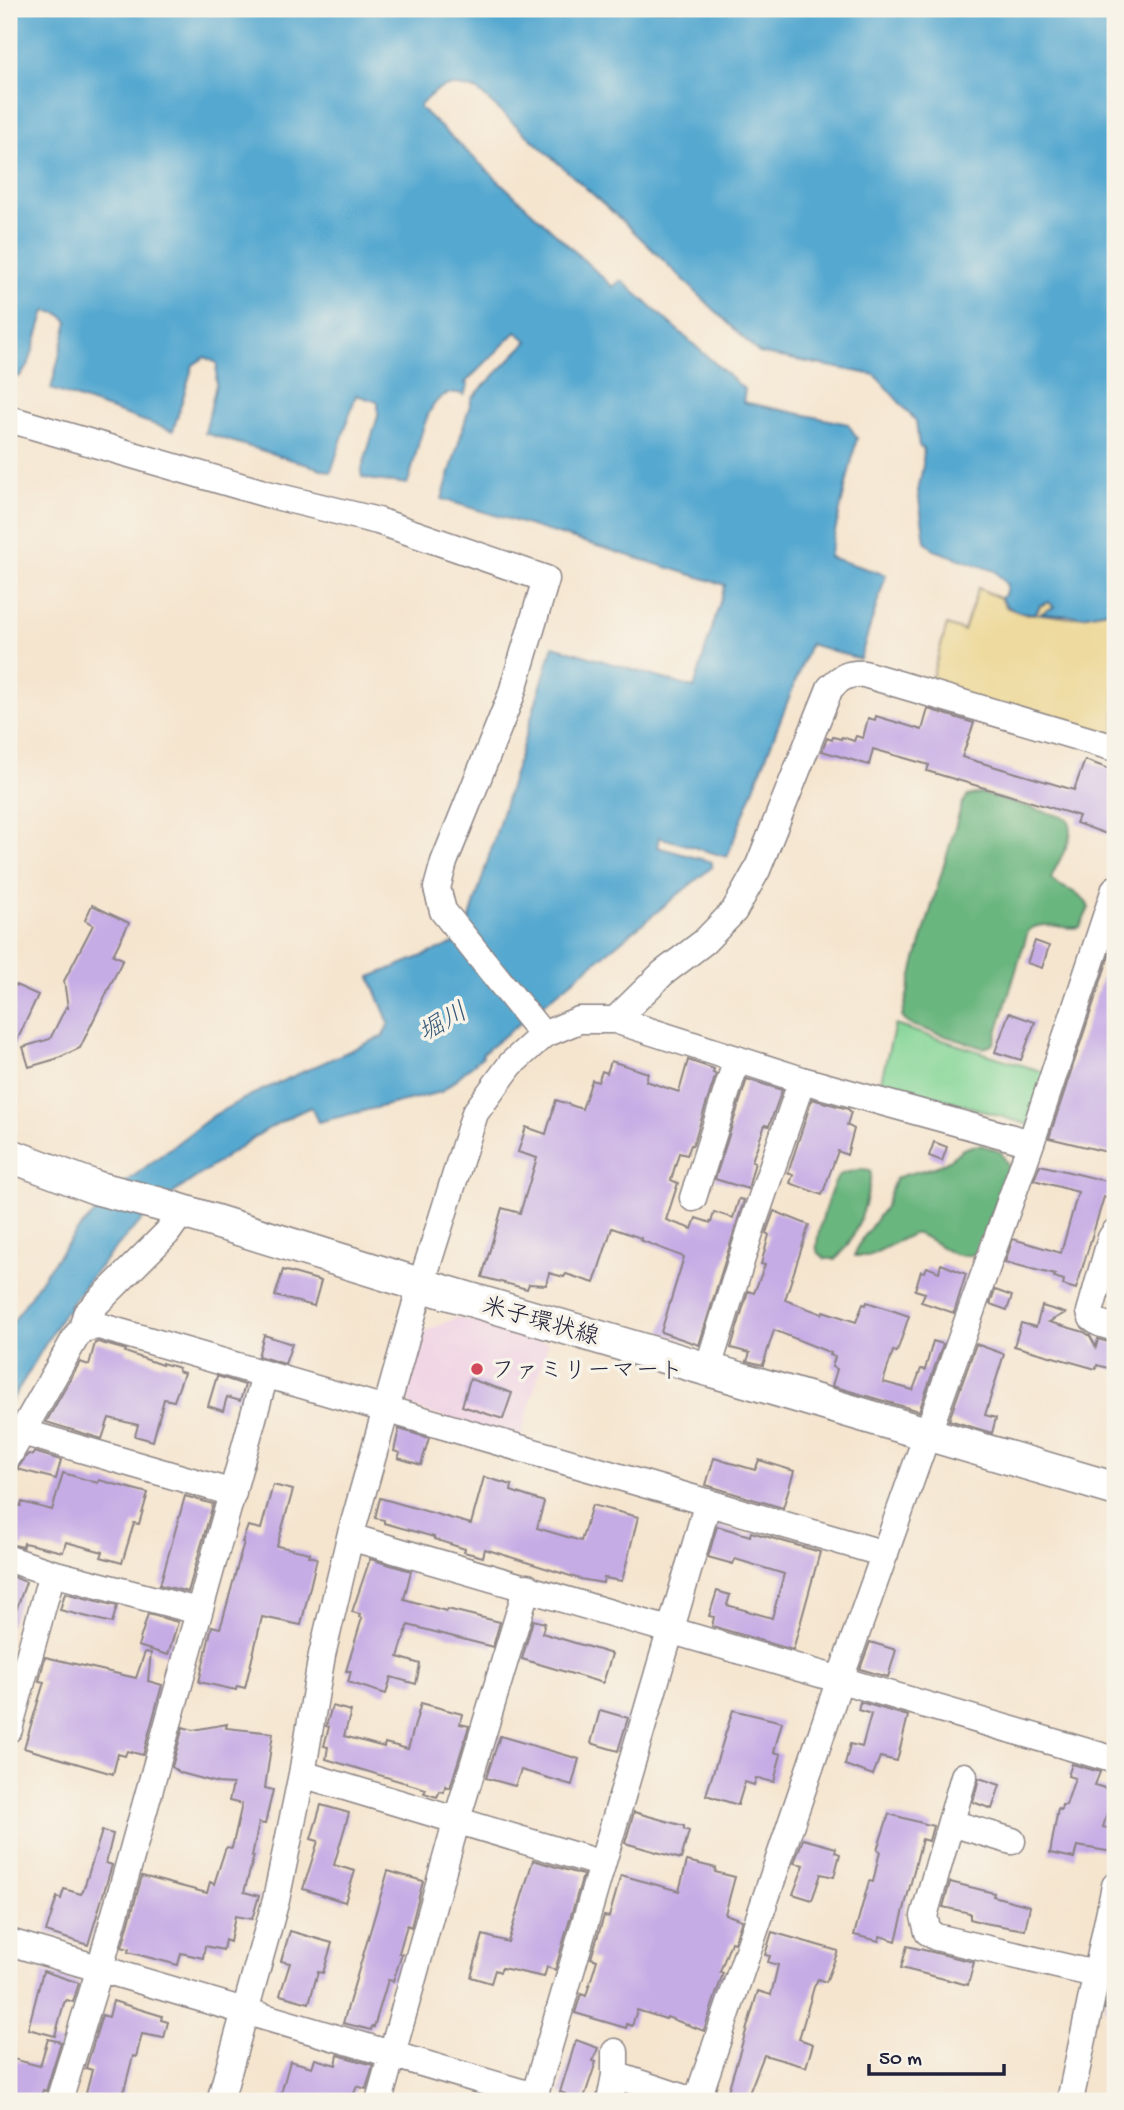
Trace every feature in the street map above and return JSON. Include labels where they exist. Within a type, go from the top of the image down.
[{"type":"main road","name":"米子環状線","points":[[9,1155],[97,1188],[1115,1489]]},
{"type":"street","points":[[9,419],[267,494],[378,521],[546,579],[511,696],[436,888],[443,911],[538,1028]]},
{"type":"street","points":[[615,1020],[663,973],[704,942],[734,911],[757,870],[830,688],[840,678],[851,673],[864,674],[1115,748]]},
{"type":"street","points":[[610,2101],[615,2063],[695,2101],[925,1434],[1031,1143],[1115,889]]},
{"type":"street","points":[[220,2101],[276,1900],[302,1774],[322,1655],[350,1536],[421,1285],[475,1113],[538,1028],[579,1020],[615,1020],[802,1080],[1031,1143]]},
{"type":"street","points":[[693,1198],[737,1059]]},
{"type":"street","points":[[708,1368],[802,1080]]},
{"type":"street","points":[[9,1455],[82,1329],[86,1314],[167,1233],[170,1208]]},
{"type":"street","points":[[1115,1232],[1090,1312],[1098,1323],[1115,1328]]},
{"type":"street","points":[[82,1329],[99,1326],[885,1554]]},
{"type":"street","points":[[59,2101],[100,1968],[265,1375]]},
{"type":"street","points":[[22,1432],[233,1493]]},
{"type":"street","points":[[9,1942],[393,2053],[534,2099],[708,1502]]},
{"type":"street","points":[[350,1536],[1115,1760]]},
{"type":"street","points":[[9,1559],[198,1611]]},
{"type":"street","points":[[9,1729],[52,1573]]},
{"type":"street","points":[[379,2101],[457,1819],[527,1587]]},
{"type":"street","points":[[302,1774],[602,1864]]},
{"type":"street","points":[[964,1776],[924,1916],[928,1932],[936,1937],[1095,1974]]},
{"type":"street","points":[[951,1823],[1012,1841]]},
{"type":"street","points":[[1070,2101],[1115,1886]]},
{"type":"shaded area","name":"ファミリーマート","points":[[458,1317],[548,1343],[520,1439],[412,1408],[406,1396],[424,1332]]},
{"type":"green space","points":[[980,793],[1067,818],[1071,832],[1069,840],[1051,879],[1082,897],[1089,908],[1080,927],[1040,925],[1028,931],[994,1043],[983,1048],[911,1025],[902,1017],[915,963],[962,804],[968,796]]},
{"type":"green space","points":[[895,1025],[1050,1074],[1033,1126],[881,1080]]},
{"type":"green space","points":[[981,1145],[1001,1152],[1009,1168],[978,1253],[953,1253],[918,1234],[912,1234],[869,1256],[855,1256],[857,1247],[886,1205],[895,1179],[937,1166],[963,1149]]},
{"type":"green space","points":[[862,1169],[870,1170],[871,1175],[856,1230],[836,1259],[825,1259],[817,1251],[818,1235],[832,1189],[840,1175]]},
{"type":"sand","points":[[978,588],[1000,598],[1007,608],[1024,614],[1036,614],[1040,606],[1049,602],[1053,607],[1041,614],[1069,618],[1115,610],[1115,736],[929,687],[947,625],[964,631]]},
{"type":"water","name":"堀川","points":[[9,9],[1115,9],[1115,609],[1082,616],[1040,614],[1054,607],[1049,602],[1040,605],[1036,613],[1020,612],[1007,606],[1001,598],[1005,595],[1007,585],[995,571],[934,550],[925,541],[918,491],[923,448],[919,446],[916,421],[875,375],[759,353],[628,226],[478,91],[460,86],[438,89],[419,107],[613,287],[621,280],[745,390],[743,402],[848,424],[857,438],[829,557],[886,575],[860,659],[810,644],[727,857],[659,837],[657,847],[712,862],[712,867],[482,1054],[483,1056],[441,1092],[318,1122],[311,1107],[255,1137],[170,1196],[129,1233],[80,1291],[69,1306],[76,1311],[74,1315],[65,1311],[9,1405],[9,1328],[77,1231],[126,1182],[214,1115],[249,1096],[383,1036],[389,1023],[370,977],[455,943],[467,928],[553,646],[694,688],[725,585],[442,499],[472,398],[528,341],[516,332],[465,383],[468,385],[464,395],[450,393],[439,398],[424,424],[407,484],[362,477],[361,472],[378,416],[378,402],[356,395],[331,472],[205,433],[216,384],[217,363],[205,357],[193,365],[173,431],[51,389],[68,321],[58,313],[45,311],[28,366],[19,377],[9,375]]},
{"type":"building","points":[[928,709],[974,723],[962,757],[1074,790],[1085,760],[1115,771],[1115,837],[1076,823],[1079,816],[927,771],[929,765],[873,749],[869,765],[822,751],[827,738],[832,740],[833,737],[842,737],[854,741],[856,736],[863,738],[868,718],[875,720],[876,716],[922,730]]},
{"type":"building","points":[[92,905],[129,923],[113,955],[123,959],[80,1048],[29,1067],[23,1047],[50,1039],[66,1007],[68,1008],[64,981],[93,925],[85,920]]},
{"type":"building","points":[[1035,941],[1049,946],[1042,968],[1027,963]]},
{"type":"building","points":[[1115,944],[1115,1154],[1049,1138]]},
{"type":"building","points":[[9,982],[38,995],[9,1058]]},
{"type":"building","points":[[1009,1013],[1035,1022],[1021,1060],[995,1052]]},
{"type":"building","points":[[688,1060],[714,1069],[713,1073],[716,1074],[693,1145],[687,1155],[679,1153],[671,1180],[678,1183],[666,1220],[692,1229],[696,1218],[711,1223],[714,1212],[733,1218],[739,1199],[744,1200],[699,1345],[661,1332],[684,1257],[612,1228],[594,1283],[566,1274],[564,1277],[549,1273],[546,1285],[529,1284],[527,1289],[482,1277],[502,1208],[520,1213],[537,1158],[518,1152],[526,1127],[546,1134],[556,1100],[582,1109],[592,1080],[598,1082],[602,1071],[607,1073],[611,1061],[648,1073],[646,1081],[679,1092]]},
{"type":"building","points":[[747,1079],[782,1090],[752,1161],[755,1162],[748,1189],[715,1179]]},
{"type":"building","points":[[812,1099],[848,1109],[851,1112],[847,1125],[854,1129],[847,1155],[838,1151],[822,1195],[790,1183],[793,1175],[788,1173]]},
{"type":"building","points":[[934,1142],[947,1147],[942,1161],[929,1156]]},
{"type":"building","points":[[1040,1165],[1115,1183],[1115,1200],[1104,1197],[1076,1289],[1063,1285],[1064,1280],[1054,1277],[1055,1275],[1005,1262],[1013,1239],[1061,1253],[1078,1192],[1034,1180]]},
{"type":"building","points":[[774,1211],[809,1225],[785,1300],[822,1314],[823,1311],[856,1322],[863,1304],[866,1305],[867,1302],[909,1316],[883,1382],[913,1390],[921,1369],[925,1370],[933,1341],[943,1344],[919,1411],[832,1386],[837,1369],[832,1367],[835,1357],[830,1355],[831,1353],[774,1330],[763,1365],[747,1361],[750,1353],[731,1348],[748,1291],[754,1293],[765,1265],[761,1264],[769,1235],[766,1233]]},
{"type":"building","points":[[941,1264],[966,1274],[954,1313],[921,1302],[925,1293],[915,1290],[921,1271],[925,1272],[927,1267],[939,1272]]},
{"type":"building","points":[[283,1270],[321,1281],[314,1306],[275,1296]]},
{"type":"building","points":[[995,1290],[1012,1296],[1007,1310],[990,1304]]},
{"type":"building","points":[[1042,1306],[1065,1313],[1049,1322],[1084,1332],[1090,1336],[1096,1347],[1098,1339],[1115,1344],[1115,1370],[1097,1365],[1096,1369],[1014,1346],[1021,1323],[1036,1327]]},
{"type":"building","points":[[264,1335],[292,1344],[285,1364],[258,1356]]},
{"type":"building","points":[[95,1343],[162,1365],[179,1368],[178,1371],[184,1373],[174,1401],[164,1399],[153,1441],[135,1436],[138,1425],[109,1418],[102,1439],[46,1422],[80,1362],[89,1365]]},
{"type":"building","points":[[976,1344],[1004,1354],[985,1415],[996,1418],[992,1433],[949,1420]]},
{"type":"building","points":[[217,1376],[245,1385],[240,1401],[227,1397],[223,1411],[208,1406]]},
{"type":"building","points":[[470,1379],[512,1393],[503,1419],[462,1406]]},
{"type":"building","points":[[399,1429],[429,1438],[421,1465],[398,1458],[400,1453],[394,1451]]},
{"type":"building","points":[[34,1452],[61,1460],[56,1479],[17,1469],[28,1454],[33,1455]]},
{"type":"building","points":[[714,1458],[755,1470],[759,1460],[794,1471],[783,1508],[706,1485]]},
{"type":"building","points":[[63,1473],[148,1493],[139,1524],[134,1523],[122,1563],[101,1557],[103,1552],[66,1542],[63,1552],[24,1543],[23,1547],[9,1544],[9,1503],[21,1506],[22,1502],[52,1510]]},
{"type":"building","points":[[484,1477],[512,1485],[511,1491],[544,1502],[537,1528],[581,1541],[592,1505],[638,1517],[622,1581],[604,1578],[603,1583],[580,1579],[485,1549],[483,1557],[464,1552],[465,1549],[434,1537],[375,1518],[380,1498],[471,1524]]},
{"type":"building","points":[[273,1485],[293,1490],[277,1546],[310,1553],[309,1556],[317,1558],[301,1625],[262,1617],[245,1688],[237,1686],[236,1690],[199,1682],[212,1626],[220,1628],[248,1526],[261,1529]]},
{"type":"building","points":[[185,1496],[213,1504],[188,1592],[160,1585]]},
{"type":"building","points":[[717,1526],[750,1536],[751,1532],[820,1552],[793,1650],[712,1626],[714,1617],[709,1616],[717,1591],[730,1595],[727,1605],[772,1618],[784,1574],[735,1559],[733,1564],[708,1557]]},
{"type":"building","points":[[370,1559],[411,1571],[404,1599],[500,1622],[493,1647],[408,1625],[398,1657],[420,1664],[416,1684],[391,1677],[386,1694],[348,1682],[351,1671],[346,1671],[362,1618],[359,1617],[360,1614],[352,1612]]},
{"type":"building","points":[[9,1575],[26,1582],[11,1625],[9,1625]]},
{"type":"building","points":[[65,1593],[117,1606],[112,1623],[60,1610]]},
{"type":"building","points":[[148,1614],[178,1622],[168,1655],[138,1646]]},
{"type":"building","points":[[533,1620],[545,1623],[542,1633],[612,1654],[603,1683],[522,1659]]},
{"type":"building","points":[[870,1642],[896,1650],[888,1677],[860,1669]]},
{"type":"building","points":[[145,1652],[151,1653],[148,1681],[162,1685],[143,1755],[127,1751],[125,1756],[118,1754],[113,1774],[24,1748],[44,1682],[39,1681],[45,1657],[136,1678]]},
{"type":"building","points":[[860,1702],[908,1716],[897,1761],[880,1757],[873,1775],[845,1765],[850,1744],[862,1747],[871,1714],[858,1710]]},
{"type":"building","points":[[421,1703],[462,1714],[460,1724],[469,1726],[450,1788],[445,1786],[444,1792],[440,1791],[437,1797],[424,1793],[426,1789],[326,1759],[328,1747],[324,1746],[329,1727],[326,1726],[332,1706],[351,1711],[344,1736],[384,1747],[385,1743],[408,1749]]},
{"type":"building","points":[[600,1710],[628,1718],[618,1751],[591,1743]]},
{"type":"building","points":[[733,1710],[782,1722],[774,1752],[781,1754],[774,1782],[756,1778],[754,1785],[745,1782],[738,1805],[706,1795]]},
{"type":"building","points":[[227,1724],[226,1728],[273,1733],[265,1788],[273,1790],[265,1824],[259,1823],[254,1856],[244,1892],[259,1896],[252,1919],[235,1916],[230,1942],[225,1940],[223,1950],[205,1946],[203,1958],[181,1953],[178,1965],[128,1952],[129,1949],[122,1947],[142,1876],[207,1893],[210,1882],[214,1884],[225,1850],[227,1847],[232,1848],[242,1804],[229,1801],[233,1784],[218,1783],[181,1773],[172,1767],[183,1727],[193,1730]]},
{"type":"building","points":[[500,1736],[579,1759],[572,1785],[521,1770],[515,1786],[486,1778]]},
{"type":"building","points":[[1072,1764],[1100,1772],[1095,1785],[1114,1791],[1103,1827],[1115,1830],[1113,1852],[1077,1846],[1074,1858],[1050,1853],[1058,1809],[1061,1810],[1062,1805],[1066,1805],[1075,1778],[1068,1776]]},
{"type":"building","points":[[979,1778],[1000,1785],[992,1809],[973,1802]]},
{"type":"building","points":[[321,1805],[349,1813],[334,1865],[355,1871],[345,1902],[303,1889],[318,1841],[311,1839]]},
{"type":"building","points":[[634,1812],[684,1826],[684,1829],[689,1831],[681,1859],[625,1843]]},
{"type":"building","points":[[889,1814],[933,1826],[929,1841],[922,1839],[896,1941],[880,1936],[879,1941],[854,1935],[869,1881],[873,1882],[880,1851],[877,1850]]},
{"type":"building","points":[[102,1831],[113,1834],[106,1863],[112,1865],[88,1945],[46,1932],[57,1897],[61,1899],[64,1889],[81,1894],[83,1891]]},
{"type":"building","points":[[803,1839],[836,1848],[835,1852],[840,1854],[834,1877],[821,1874],[812,1900],[793,1894],[804,1865],[794,1863]]},
{"type":"building","points":[[533,1860],[583,1875],[555,1970],[547,1967],[544,1977],[502,1968],[500,1972],[495,1970],[491,1983],[471,1977],[483,1935],[508,1942]]},
{"type":"building","points":[[687,1861],[716,1868],[715,1872],[735,1877],[725,1914],[742,1920],[720,1972],[723,1973],[704,2031],[667,2017],[666,2019],[637,2010],[632,2026],[627,2024],[626,2028],[575,2013],[581,1994],[586,1996],[597,1960],[591,1958],[604,1916],[609,1917],[621,1875],[679,1891]]},
{"type":"building","points":[[388,1871],[423,1881],[411,1927],[407,1925],[399,1953],[402,1954],[393,1981],[388,1980],[371,2030],[343,2023]]},
{"type":"building","points":[[950,1882],[994,1893],[993,1896],[1030,1906],[1025,1930],[984,1923],[970,1919],[970,1913],[943,1907]]},
{"type":"building","points":[[290,1931],[332,1943],[323,1973],[318,1972],[309,2003],[280,1995],[290,1963],[281,1961]]},
{"type":"building","points":[[772,1932],[838,1951],[826,1982],[818,1979],[814,1987],[799,2039],[813,2044],[806,2067],[764,2055],[746,2101],[725,2101],[758,1991],[771,1995],[778,1965],[768,1962],[770,1956],[765,1955]]},
{"type":"building","points":[[907,1946],[974,1962],[968,1985],[901,1968]]},
{"type":"building","points":[[43,1971],[79,1983],[73,2002],[67,2000],[64,2003],[55,2036],[28,2029]]},
{"type":"building","points":[[1110,1987],[1115,1989],[1115,2012],[1105,2009]]},
{"type":"building","points":[[113,2001],[162,2016],[161,2020],[168,2022],[164,2038],[142,2034],[122,2098],[118,2101],[84,2101],[92,2070],[86,2068],[102,2015],[109,2017]]},
{"type":"building","points":[[48,2039],[61,2042],[46,2091],[43,2090],[39,2099],[30,2097],[29,2101],[9,2095],[9,2058],[40,2066]]},
{"type":"building","points":[[576,2040],[598,2048],[593,2061],[596,2062],[583,2101],[564,2101],[565,2094],[560,2092]]},
{"type":"building","points":[[338,2055],[373,2065],[366,2089],[357,2086],[351,2101],[279,2101],[290,2061],[312,2067],[315,2059],[336,2065]]},
{"type":"place","name":"ファミリーマート","points":[[477,1369]]}]
